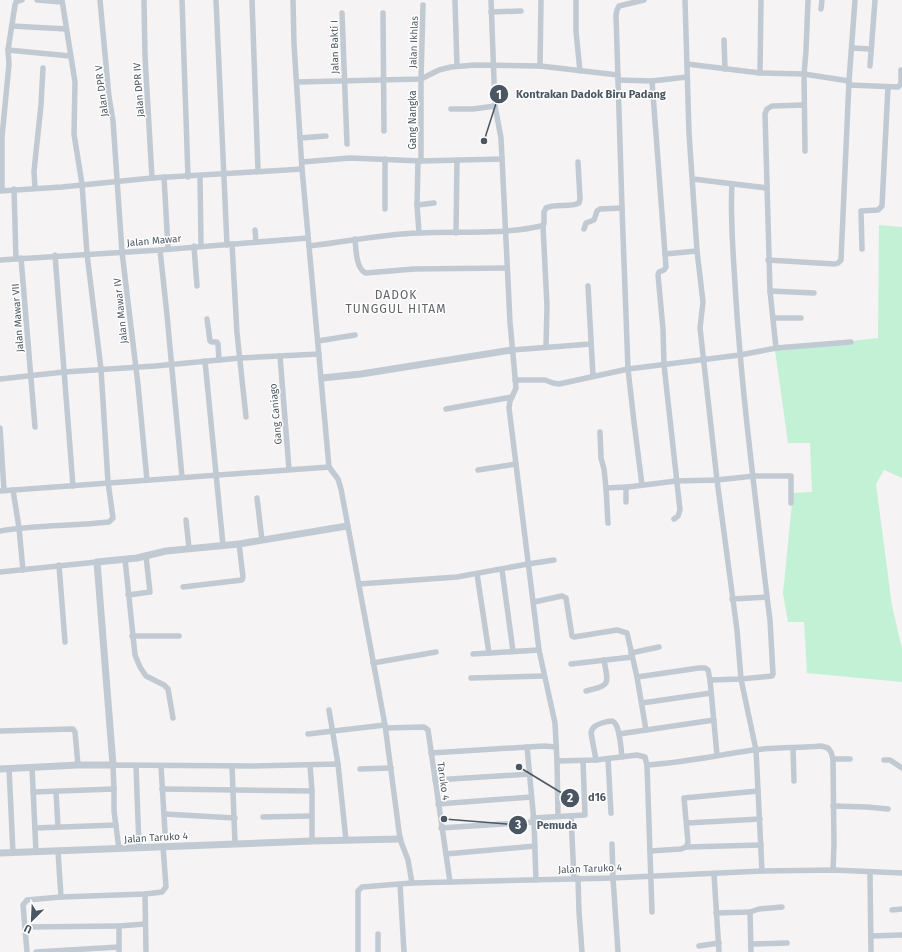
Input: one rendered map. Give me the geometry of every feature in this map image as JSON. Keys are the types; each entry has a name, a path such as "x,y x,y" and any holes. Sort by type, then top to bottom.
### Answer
{"street":[{"path":"22,0 15,3 8,50 9,64 2,137 1,190 118,180 200,176 302,168"},
{"path":"0,531 19,528 109,522 113,516 108,482 101,370 87,254 82,184 74,134 75,82 62,1 37,0"},
{"name":"Jalan DPR V","path":"100,0 109,96 113,121 122,252"},
{"name":"Jalan DPR IV","path":"144,0 145,56 152,178"},
{"path":"182,0 188,176"},
{"path":"216,0 223,174 246,417"},
{"path":"252,0 258,171"},
{"path":"294,0 302,168 329,467 338,479 341,489 347,526 360,584 385,727 400,839 408,860 412,883"},
{"path":"455,0 457,66"},
{"path":"491,0 492,65 495,106 499,125 502,159 506,268 516,391 512,397 509,408 539,650 555,723 558,816"},
{"path":"540,66 541,0"},
{"path":"576,0 576,32 580,71"},
{"path":"642,484 628,369 616,15 618,8 623,2 644,0"},
{"path":"685,0 689,133 697,251 703,302 700,328 702,359 737,630 741,679 756,750 762,871"},
{"path":"760,73 761,0"},
{"path":"805,151 804,74 808,0"},
{"path":"820,9 822,0"},
{"path":"768,260 835,264 840,261 849,84 854,9 856,0"},
{"path":"870,66 875,0"},
{"name":"Jalan Ikhlas","path":"421,79 423,5"},
{"path":"491,12 521,12"},
{"name":"Jalan Bakti I","path":"342,13 347,144"},
{"path":"383,13 384,131"},
{"path":"12,26 66,29"},
{"path":"492,38 499,39"},
{"path":"724,40 725,69"},
{"path":"852,48 871,50"},
{"path":"8,50 70,56"},
{"path":"687,64 760,73 804,74 849,84 888,87 900,86 901,70"},
{"path":"297,82 421,79 439,70 457,66 492,65 540,66 652,81 687,77"},
{"path":"35,188 34,171 41,105 43,68"},
{"name":"Gang Nangka","path":"419,233 417,206 420,161 421,79"},
{"path":"652,81 665,254 665,269 658,274 664,365 679,512 678,516 674,519"},
{"path":"862,249 861,211 879,210 882,206 888,87"},
{"path":"776,348 768,260 766,110 772,106 804,105"},
{"path":"451,110 495,106"},
{"path":"300,138 326,136"},
{"path":"302,162 350,158 420,161 502,159"},
{"path":"385,159 386,210"},
{"path":"456,233 457,160"},
{"path":"546,346 547,306 543,226 544,212 546,208 551,206 574,205 579,203 578,162"},
{"path":"200,176 201,246"},
{"path":"164,178 168,248"},
{"path":"693,179 767,188"},
{"path":"710,680 770,677 773,674 770,620 756,508 754,476 740,355 731,230 732,184"},
{"name":"Jalan Mawar VII","path":"14,189 18,258 35,427"},
{"path":"417,206 434,203"},
{"path":"584,229 586,223 594,220 600,208 622,208"},
{"path":"309,246 419,233 456,233 543,226"},
{"path":"255,230 256,242"},
{"name":"Jalan Mawar","path":"0,260 160,250 168,248 308,238"},
{"path":"354,240 359,267 366,273 414,269 506,268"},
{"path":"194,246 197,286"},
{"path":"160,250 182,477"},
{"path":"665,254 697,251"},
{"name":"Jalan Mawar IV","path":"122,252 138,385 147,480"},
{"path":"55,256 56,285 61,324 73,486"},
{"path":"588,286 593,376"},
{"path":"770,291 814,293"},
{"path":"773,318 801,318"},
{"path":"207,319 210,341 218,343 220,360"},
{"path":"318,341 355,335"},
{"path":"515,380 545,380 556,384 628,369 740,355 776,348 850,342"},
{"path":"322,378 360,374 512,350 546,346 591,344"},
{"path":"0,379 64,372 171,365 240,358 319,354"},
{"name":"Gang Caniago","path":"280,356 289,470"},
{"path":"205,361 223,545"},
{"path":"446,409 512,397"},
{"path":"0,428 2,491 217,474 329,467"},
{"path":"600,432 601,458 604,469 608,523"},
{"path":"478,470 516,464"},
{"path":"606,488 627,488 642,484 676,481 717,480 773,475 790,476 791,503"},
{"path":"626,502 627,488"},
{"path":"13,490 19,528 23,570"},
{"path":"257,498 262,540"},
{"path":"186,520 189,548"},
{"path":"0,572 125,559 189,548 239,544 347,526"},
{"path":"183,587 242,580 243,577 239,544"},
{"path":"128,595 150,592 146,556"},
{"path":"125,559 135,655 142,672 168,689 173,718"},
{"path":"360,584 445,578 502,570 554,560"},
{"path":"97,562 113,765 116,825 119,848"},
{"path":"59,565 65,642"},
{"path":"502,570 513,651"},
{"path":"477,574 489,653"},
{"path":"534,602 562,596 566,598 573,637 575,638 617,630 624,631 628,635 646,730"},
{"path":"732,599 767,597"},
{"path":"132,636 179,636"},
{"path":"571,664 632,655 659,647"},
{"path":"473,654 539,650"},
{"path":"373,663 436,652"},
{"path":"586,691 602,688 608,681 604,660"},
{"path":"637,677 705,668 708,671 710,680 717,755"},
{"path":"471,678 544,676"},
{"path":"642,703 711,693"},
{"path":"329,710 334,732 346,840"},
{"path":"619,734 714,720"},
{"path":"596,760 591,733 596,725 611,721 616,724 622,757"},
{"path":"308,734 385,727"},
{"name":"Taruko 4","path":"385,727 424,727 428,730 450,882"},
{"path":"0,731 73,729 75,732 78,765"},
{"path":"647,765 680,762 756,750 821,746 826,747 830,750 833,759 833,870"},
{"path":"431,753 528,747 556,747"},
{"path":"528,747 536,880"},
{"path":"793,748 794,781"},
{"path":"557,761 596,760 637,754 646,758 652,912"},
{"path":"608,758 612,813"},
{"path":"833,759 850,759"},
{"path":"884,760 890,760 902,768"},
{"path":"441,828 533,820 558,816 585,815 583,761"},
{"path":"0,769 78,765 252,766 338,764"},
{"path":"310,765 312,791 312,841"},
{"path":"136,766 139,847"},
{"path":"161,766 165,832"},
{"path":"232,766 235,844"},
{"path":"32,767 36,852"},
{"path":"9,768 13,853"},
{"path":"360,770 391,768"},
{"path":"435,780 530,774"},
{"path":"33,792 114,789"},
{"path":"162,789 312,791"},
{"path":"686,847 688,842 684,798 758,791"},
{"path":"56,792 58,827"},
{"path":"438,804 531,797"},
{"path":"833,806 888,809"},
{"path":"164,814 235,818"},
{"path":"262,817 312,816"},
{"path":"571,816 582,952"},
{"path":"687,823 760,819"},
{"path":"35,828 116,825"},
{"name":"Jalan Taruko 4","path":"0,853 163,846 400,839"},
{"path":"612,844 618,952"},
{"path":"650,851 680,849 686,847 761,845"},
{"path":"26,952 23,905 27,900 162,892 165,889 163,846"},
{"path":"446,854 535,846"},
{"path":"58,851 61,897"},
{"name":"Jalan Taruko 4","path":"358,952 358,890 362,887 412,883 613,878 651,875 714,874 762,871 833,870 902,873"},
{"path":"870,872 871,952"},
{"path":"714,874 719,952"},
{"path":"400,885 404,952"},
{"path":"145,894 146,952"},
{"path":"716,913 750,912 759,909 782,907"},
{"path":"892,910 902,910"},
{"path":"750,912 751,952"},
{"path":"25,927 119,926 145,924"},
{"path":"36,952 119,950 119,926"},
{"path":"378,934 378,952"},
{"path":"871,936 902,935"},
{"path":"751,944 787,943"},
{"path":"700,946 719,944"}],"green space":[{"path":"879,225 902,227 902,478 884,470 876,484 892,606 902,649 902,682 807,673 804,622 788,622 783,593 793,493 812,492 810,443 788,443 775,350 878,338"}],"place":[{"name":"Kontrakan Dadok Biru Padang","path":"484,141"},
{"name":"d16","path":"519,767"},
{"name":"Pemuda","path":"444,819"}],"district":[{"name":"DADOK TUNGGUL HITAM","path":"396,302"}]}
